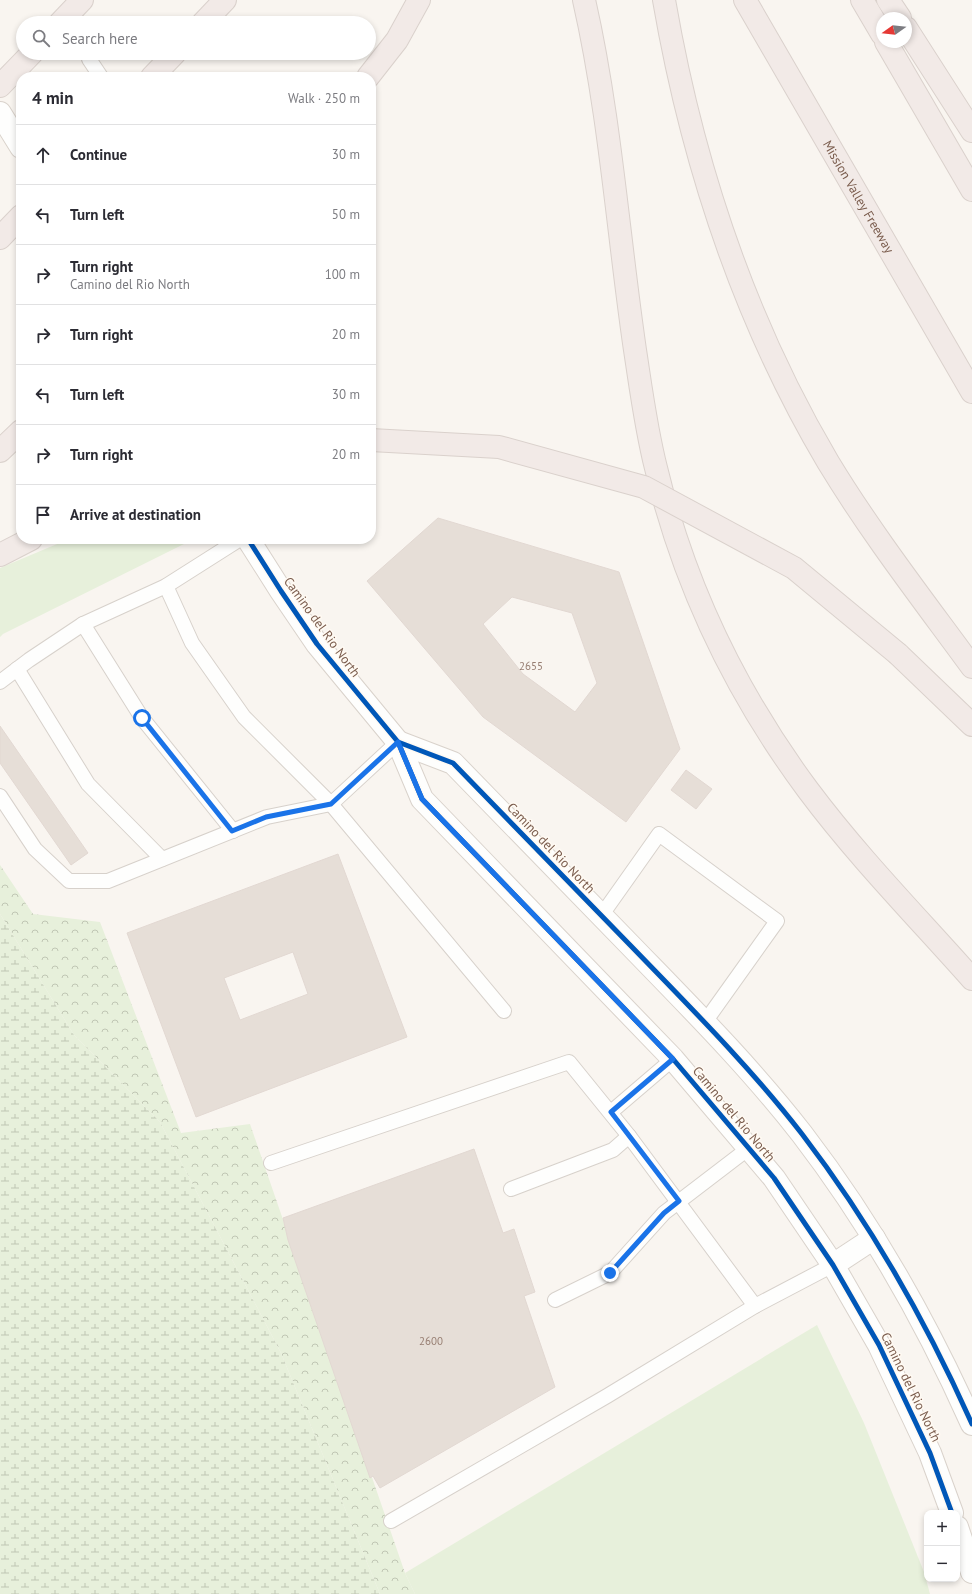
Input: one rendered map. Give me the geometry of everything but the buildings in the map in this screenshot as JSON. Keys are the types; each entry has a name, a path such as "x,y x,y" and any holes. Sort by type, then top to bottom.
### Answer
{"highway":[{"path":"67,16 82,0"},
{"path":"210,16 225,0"},
{"path":"372,72 397,40 419,0"},
{"path":"584,0 600,87 643,402 655,467 685,566 726,660 753,708 782,753 810,792 848,840 972,979"},
{"path":"664,0 687,114 706,180 732,262 762,331 794,399 829,462 928,607 972,667"},
{"name":"Mission Valley Freeway","path":"745,0 972,392"},
{"path":"862,0 876,24"},
{"path":"888,0 896,12"},
{"path":"912,37 972,132"},
{"path":"889,48 972,190"},
{"path":"0,86 25,60"},
{"path":"157,72 168,60"},
{"path":"0,238 16,221"},
{"path":"0,451 16,436"},
{"path":"376,440 499,447 644,487 794,568 898,654 972,725"},
{"path":"0,555 21,544"}],"main road":[{"path":"0,113 16,139"},
{"name":"Camino del Rio North","path":"251,544 317,644 398,742 422,799 673,1059 749,1148 799,1214 833,1265 879,1345 930,1453 951,1510"},
{"name":"Camino del Rio North","path":"398,742 453,763 705,1022 765,1088 836,1180 874,1238 923,1321 948,1369 972,1424"},
{"path":"833,1265 874,1238"},
{"path":"960,1536 972,1572"}],"lane":[{"path":"90,60 98,72"},
{"path":"0,682 83,624 166,586 232,544"},
{"path":"166,586 192,643 244,717 331,804 504,1011"},
{"path":"83,624 142,718 232,831"},
{"path":"17,669 88,784 162,859"},
{"path":"0,796 35,849 69,881 108,881 266,817 331,804 398,742"},
{"path":"601,916 660,834 778,921 705,1022"},
{"path":"611,1112 673,1059"},
{"path":"271,1163 569,1062 611,1112 679,1201 755,1306"},
{"path":"510,1189 612,1150 629,1136"},
{"path":"555,1300 610,1273 664,1213 749,1148"},
{"path":"391,1520 607,1396 755,1306 833,1265"}],"green space":[{"path":"57,544 184,544 3,634 0,637 0,568"},
{"path":"0,865 33,914 100,922 181,1133 250,1124 405,1573 415,1594 380,1594 281,1353 160,1122 74,1035 0,914"},
{"path":"0,914 74,1035 160,1122 281,1353 380,1594 0,1594"},
{"path":"817,1325 864,1423 924,1572 924,1582 927,1582 930,1594 415,1594 405,1573"}],"cycle path":[{"path":"251,544 317,644 398,742 422,799 673,1059 774,1178 833,1265 879,1345 930,1453 951,1510"},
{"path":"398,742 453,763 697,1015 762,1085 802,1134 827,1168 874,1238 896,1274 936,1348 972,1424"}],"route":[{"path":"142,718 232,831 266,817 331,804 398,742 422,799 673,1059 611,1112 679,1201 664,1213 610,1273"}]}
